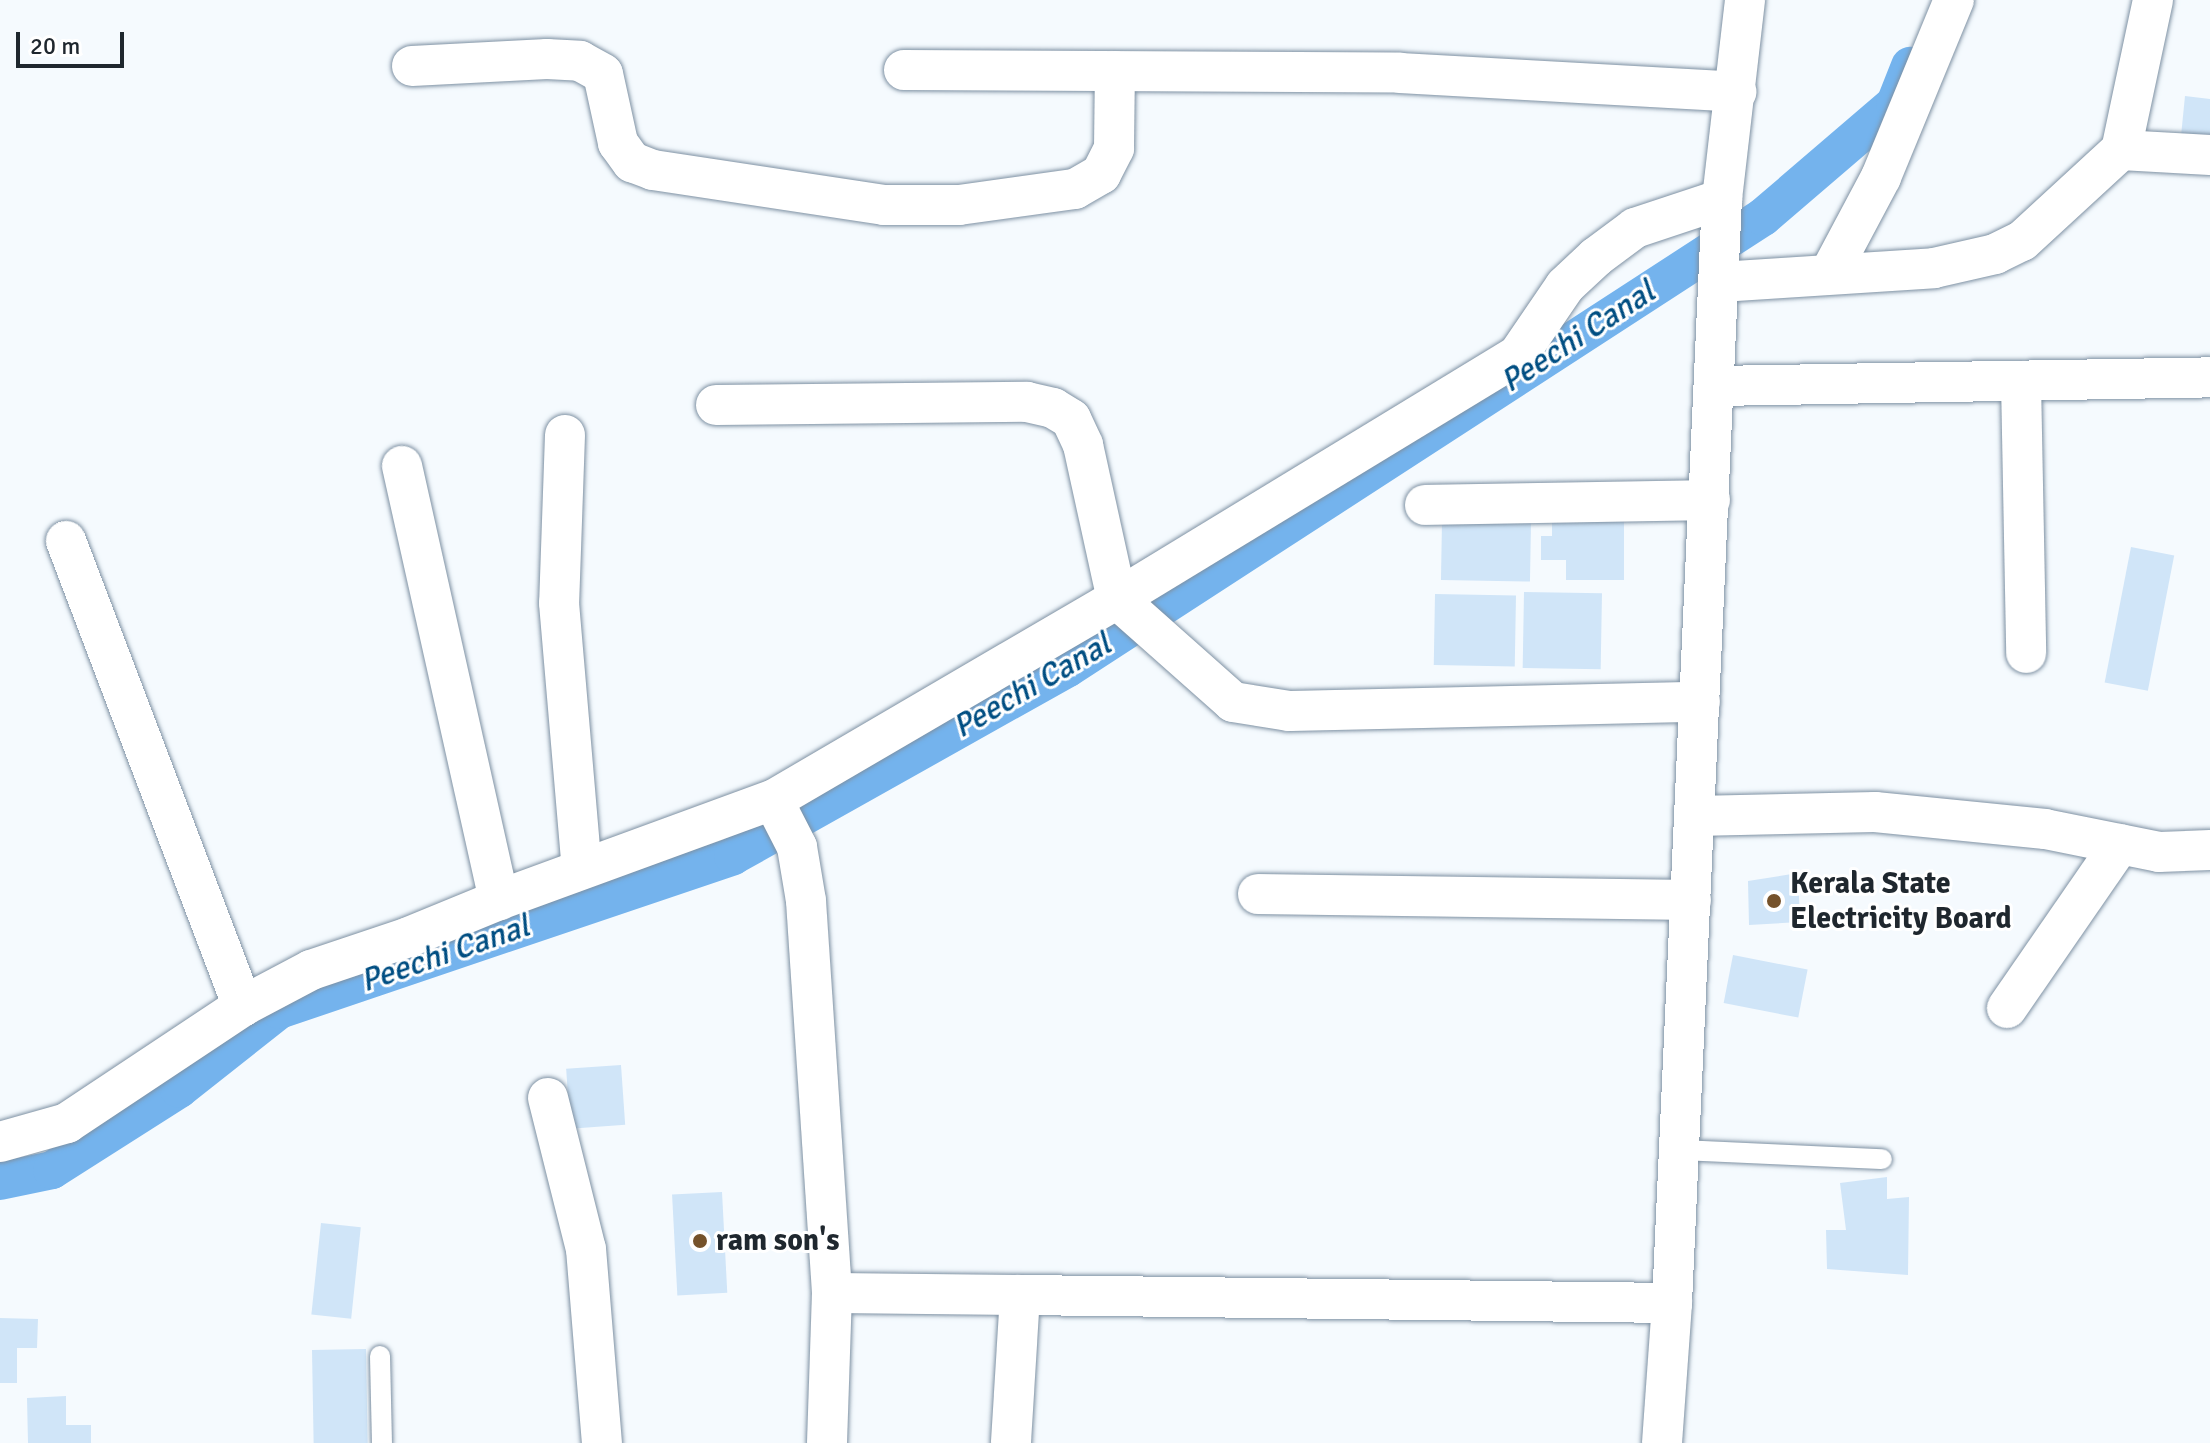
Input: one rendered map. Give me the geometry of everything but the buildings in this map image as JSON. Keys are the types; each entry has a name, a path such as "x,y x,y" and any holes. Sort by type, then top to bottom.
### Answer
{"street":[{"path":"1662,1443 1680,1150 1721,242 1745,0"},
{"path":"1830,273 1881,177 1954,0"},
{"path":"0,1142 67,1123 243,1006 311,970 409,937 582,869 784,820 1117,599 1518,355 1565,286 1596,257 1635,228 1721,242 1830,273 1934,268 1995,254 2022,241 2121,150 2153,0"},
{"path":"412,66 547,59 580,61 603,74 618,143 632,162 653,170 791,193 899,205 959,205 1028,198 1075,189 1101,174 1114,148 1115,71"},
{"path":"904,70 1400,73 1736,92"},
{"path":"2121,150 2210,155"},
{"path":"1715,386 2210,377"},
{"path":"2021,381 2026,653"},
{"path":"716,405 1027,402 1053,408 1071,419 1083,445 1117,599 1233,702 1289,711 1700,702"},
{"path":"565,435 559,603 582,869"},
{"path":"402,466 499,900"},
{"path":"1425,505 1710,500"},
{"path":"66,541 243,1006"},
{"path":"1695,816 1875,812 2045,829 2159,852 2210,850"},
{"path":"784,820 806,901 832,1293 827,1443"},
{"path":"2007,1008 2120,844"},
{"path":"1258,894 1691,900"},
{"path":"548,1098 586,1249 602,1443"},
{"path":"832,1293 1672,1303"},
{"path":"1011,1443 1020,1295"}],"lane":[{"path":"1680,1150 1882,1159"},
{"path":"380,1356 382,1443"}],"waterway":[{"name":"Peechi Canal","path":"0,1181 52,1170 179,1089 279,1010 733,856 1068,668 1763,217 1895,104 1910,66"}],"place":[{"name":"Kerala State Electricity Board","path":"1774,901"},
{"name":"ram son's","path":"700,1241"}]}
